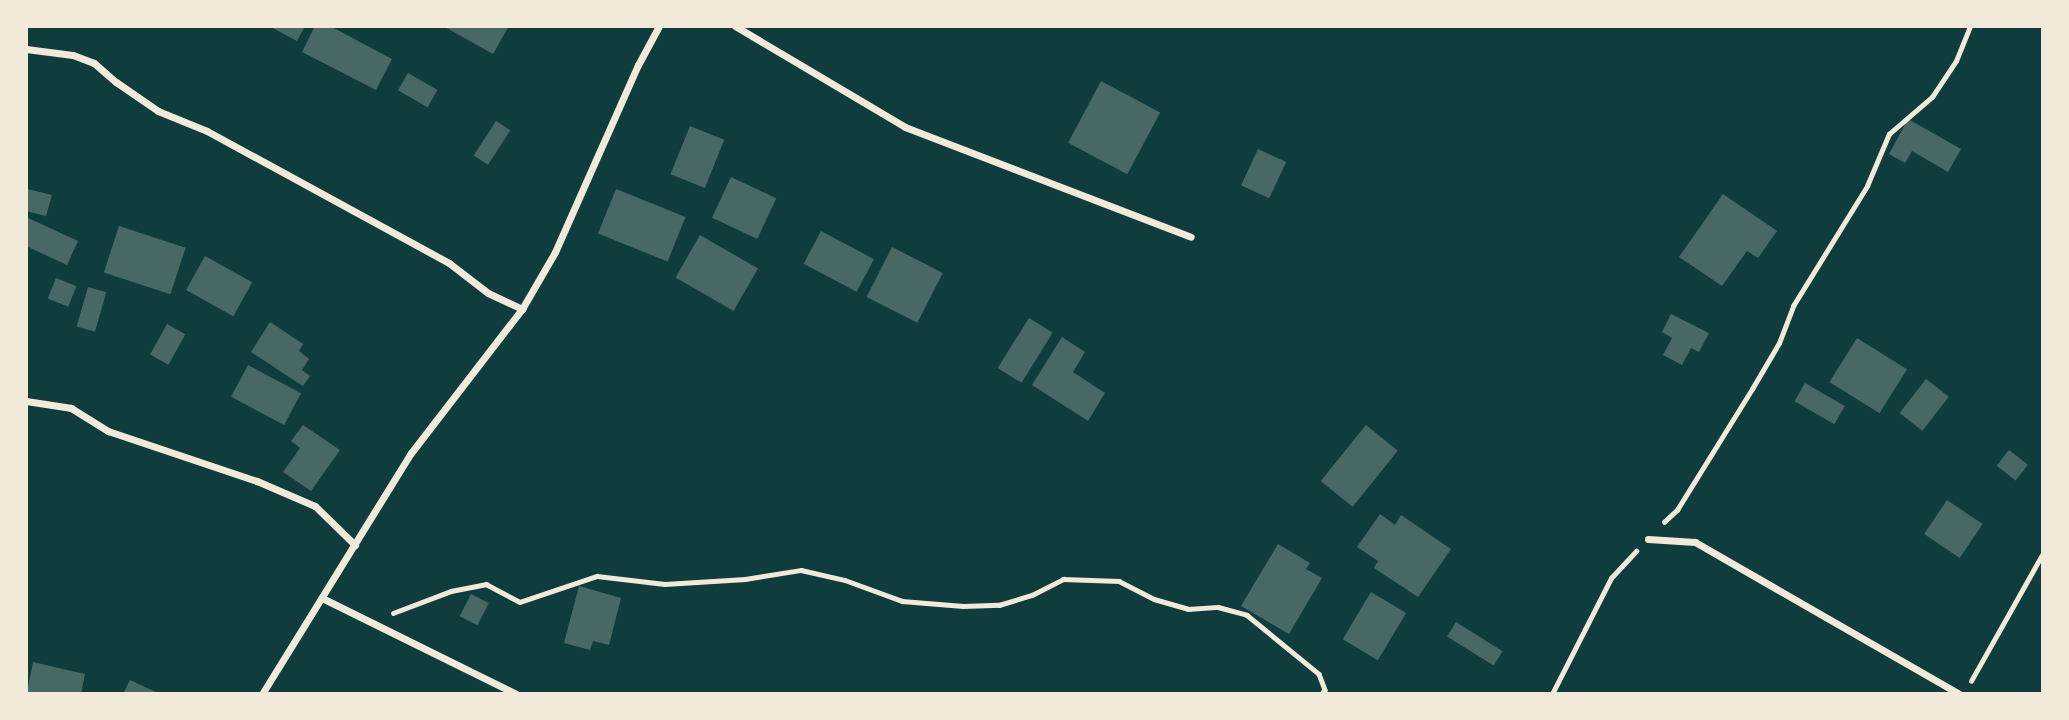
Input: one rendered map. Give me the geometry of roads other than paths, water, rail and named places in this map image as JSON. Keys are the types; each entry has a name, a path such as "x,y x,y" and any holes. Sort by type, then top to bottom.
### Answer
{"street":[{"path":"735,26 905,127 1191,237"},
{"path":"262,694 411,453 522,309 555,252 657,27"},
{"path":"26,49 73,55 94,63 158,111 207,131 449,262 488,293 522,309"},
{"path":"26,401 71,408 108,431 257,481 315,506 355,545"},
{"path":"1648,539 1695,542 1959,694"},
{"path":"322,598 516,694"}]}
